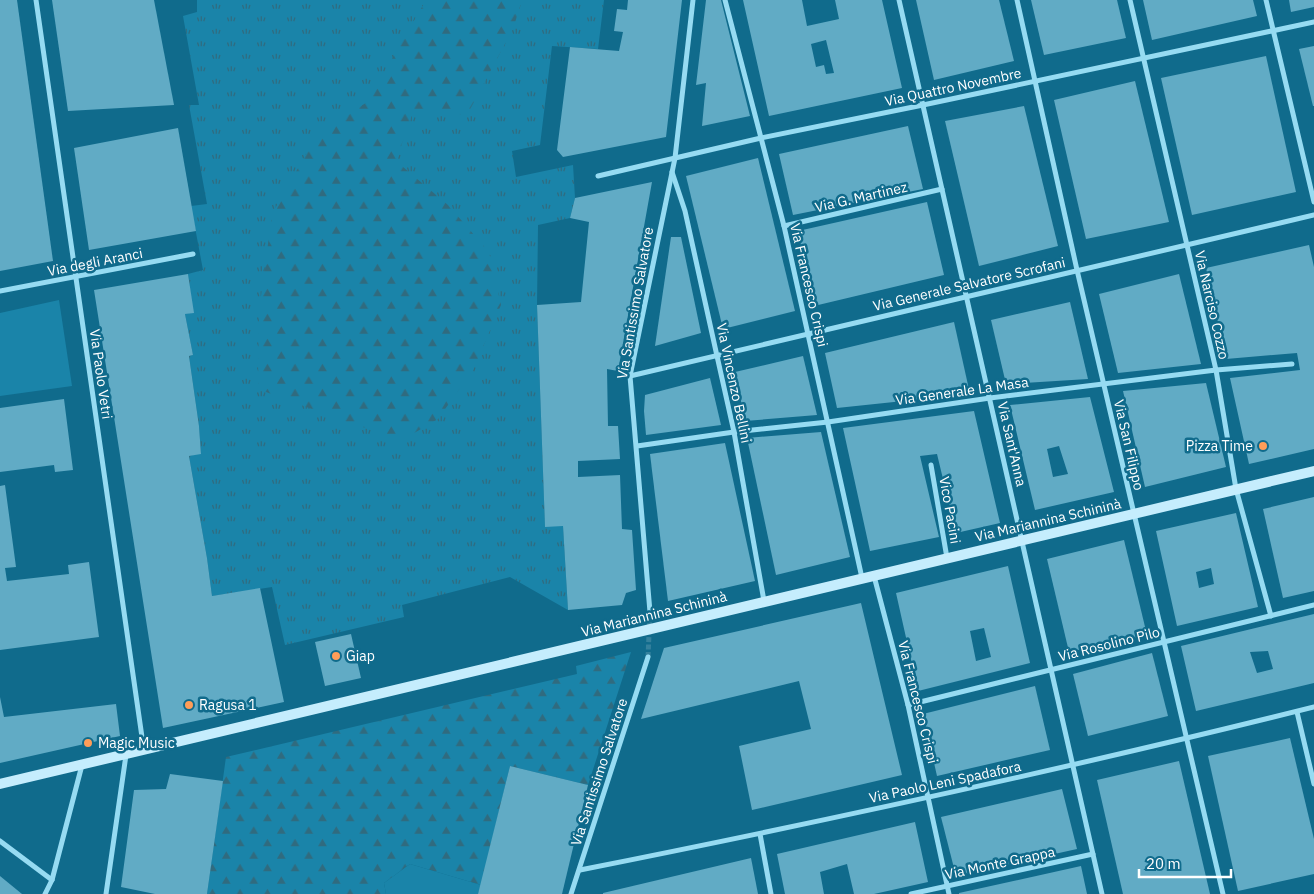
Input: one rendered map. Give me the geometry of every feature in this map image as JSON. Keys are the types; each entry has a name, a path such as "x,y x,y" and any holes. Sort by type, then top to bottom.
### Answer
{"main road":[{"name":"Via Mariannina Schininà","path":"0,784 1314,471"}],"street":[{"name":"Via Paolo Vetri","path":"36,0 144,751"},
{"name":"Via Santissimo Salvatore","path":"650,612 630,376 675,158 694,0"},
{"name":"Via Francesco Crispi","path":"725,0 784,226 862,578"},
{"name":"Via Sant'Anna","path":"899,0 1102,894"},
{"name":"Via San Filippo","path":"1017,0 1077,270 1223,894"},
{"name":"Via Narciso Cozzo","path":"1130,0 1216,370 1236,490 1271,616"},
{"path":"1266,0 1314,202"},
{"name":"Via Quattro Novembre","path":"598,176 761,138 1314,22"},
{"name":"Via Vincenzo Bellini","path":"671,171 685,211 734,432 764,602"},
{"name":"Via G. Martinez","path":"784,226 942,190"},
{"name":"Via Generale Salvatore Scrofani","path":"630,376 1314,215"},
{"name":"Via degli Aranci","path":"0,291 193,254"},
{"name":"Via Generale La Masa","path":"637,446 734,432 828,422 990,398 1216,370 1292,364"},
{"name":"Vico Pacini","path":"931,466 946,558"},
{"name":"Via Francesco Crispi","path":"874,576 908,705 949,894"},
{"name":"Via Rosolino Pilo","path":"908,705 1314,605"},
{"name":"Via Santissimo Salvatore","path":"571,894 648,657"},
{"name":"Via Paolo Leni Spadafora","path":"580,870 760,834 1073,766 1314,707"},
{"path":"1297,712 1314,784"},
{"path":"106,894 126,755"},
{"path":"45,894 52,880 82,765"},
{"path":"760,834 772,894"},
{"path":"0,841 52,880"},
{"name":"Via Monte Grappa","path":"911,894 1093,854"}],"green space":[{"path":"197,0 604,0 598,49 552,46 540,145 512,151 516,177 573,165 575,198 570,218 538,225 537,305 545,526 563,526 568,610 510,577 402,605 404,617 285,645 272,587 212,596 189,456 201,453 189,356 193,355 185,314 193,312 188,274 203,270 191,206 207,204 189,105 199,105 183,16 197,12"},
{"path":"426,0 522,0 513,29 467,115 414,109 396,161 448,205 489,252 501,305 473,370 438,419 404,439 352,424 258,389 259,311 272,214 315,138 367,102"},
{"path":"59,300 72,386 0,396 0,313"},
{"path":"631,652 588,785 510,766 481,885 410,864 384,883 386,894 207,894 226,757 577,674 576,666"},
{"path":"410,864 481,885 478,894 386,894 384,883"}],"building":[{"path":"0,0 17,0 53,261 0,271"},
{"path":"52,0 154,0 174,105 68,111"},
{"path":"628,0 682,0 666,137 563,157 557,150 570,47 619,51 623,32 614,31 617,9 627,10"},
{"path":"706,0 721,0 750,116 702,126 706,83 696,85"},
{"path":"743,0 802,0 807,26 839,19 835,0 882,0 902,88 769,116","holes":["826,40 834,73 826,74 824,65 816,67 811,44"]},
{"path":"916,0 999,0 1014,61 934,80"},
{"path":"1031,0 1117,0 1126,38 1044,55"},
{"path":"1143,0 1253,0 1257,16 1152,40"},
{"path":"1289,0 1314,0 1314,7 1291,12"},
{"path":"1314,46 1314,106 1313,106 1299,49"},
{"path":"1266,56 1296,192 1192,215 1161,78"},
{"path":"1135,81 1169,222 1086,239 1054,100"},
{"path":"1024,106 1058,246 979,266 945,121"},
{"path":"908,126 923,189 793,215 779,154"},
{"path":"178,128 196,231 89,250 74,148"},
{"path":"758,158 795,311 723,329 686,176"},
{"path":"652,182 618,371 607,369 608,426 618,426 620,459 578,461 578,477 620,475 622,529 632,530 636,590 626,593 622,605 568,610 563,526 545,527 537,305 581,302 589,222 570,218 575,198"},
{"path":"927,202 944,275 814,306 798,231"},
{"path":"671,237 681,237 701,333 655,346"},
{"path":"1309,245 1314,267 1314,449 1249,464 1230,378 1300,370 1297,353 1226,359 1206,268"},
{"path":"188,274 194,313 185,314 193,355 189,356 201,454 189,456 212,596 260,588 284,702 163,728 94,290"},
{"path":"1179,274 1201,364 1118,373 1099,294"},
{"path":"1070,302 1088,379 1006,384 991,320"},
{"path":"954,322 970,394 837,408 825,353"},
{"path":"803,356 817,415 745,421 735,372"},
{"path":"710,378 721,425 646,435 645,395"},
{"path":"1206,383 1226,467 1145,487 1123,391"},
{"path":"1090,397 1114,492 1035,510 1010,405","holes":["1059,446 1068,474 1053,477 1047,449"]},
{"path":"64,399 73,470 55,472 54,465 0,472 0,408"},
{"path":"974,411 1000,523 956,533 937,454 920,456 939,537 870,551 843,428"},
{"path":"821,432 850,557 776,575 747,438"},
{"path":"725,443 755,581 668,601 650,454"},
{"path":"5,485 16,567 5,568 7,581 69,574 68,565 89,562 99,637 0,650 0,486"},
{"path":"1314,497 1314,591 1283,598 1263,509"},
{"path":"1236,513 1258,607 1177,626 1156,531","holes":["1211,568 1214,584 1199,588 1196,572"]},
{"path":"1124,540 1147,635 1069,652 1047,559"},
{"path":"1008,566 1030,663 918,691 896,593","holes":["984,628 991,657 976,661 970,631"]},
{"path":"861,603 902,775 752,810 739,746 811,729 799,681 641,719 664,648"},
{"path":"1314,614 1314,683 1196,711 1181,646","holes":["1268,651 1273,669 1257,673 1250,652"]},
{"path":"351,634 361,678 325,686 315,642"},
{"path":"1152,653 1168,716 1088,736 1073,674"},
{"path":"1035,686 1050,750 937,776 923,714"},
{"path":"0,697 4,717 116,704 120,736 0,763"},
{"path":"1290,738 1314,839 1314,874 1238,891 1208,756"},
{"path":"1179,761 1210,894 1123,894 1097,780"},
{"path":"510,766 588,785 562,894 478,894"},
{"path":"170,774 223,781 207,894 155,894 121,887 134,790 166,789"},
{"path":"1062,789 1077,849 956,876 941,817"},
{"path":"915,822 928,882 874,894 854,894 847,864 820,872 824,894 785,894 777,854"},
{"path":"751,858 758,894 603,894 603,893"},
{"path":"1081,866 1087,894 959,894 959,893"},
{"path":"0,876 22,894 0,894"}],"tunnel":[{"path":"648,657 650,612"}],"place":[{"name":"Pizza Time","path":"1263,446"},
{"name":"Giap","path":"336,656"},
{"name":"Ragusa 1","path":"189,705"},
{"name":"Magic Music","path":"88,743"}]}
